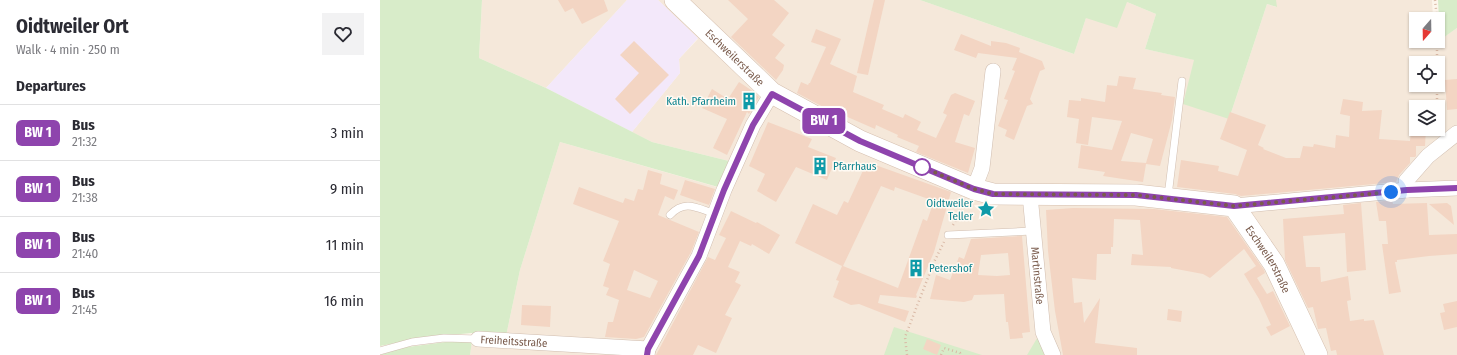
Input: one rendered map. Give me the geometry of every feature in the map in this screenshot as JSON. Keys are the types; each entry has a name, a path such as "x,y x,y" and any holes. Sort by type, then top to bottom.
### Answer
{"street":[{"name":"Eschweilerstraße","path":"675,0 772,94 860,141 974,189 993,194 1136,195 1234,206 1274,264 1317,355"},
{"path":"974,189 982,168 993,71"},
{"path":"648,352 699,256 724,190 753,125 772,94"},
{"path":"1407,190 1406,181 1428,156 1457,133"},
{"path":"1234,206 1407,190 1457,188"},
{"name":"Martinstraße","path":"1030,195 1043,332 1053,355"},
{"name":"Freiheitsstraße","path":"478,338 648,352"}],"lane":[{"path":"1167,198 1182,81"},
{"path":"670,215 679,207 687,205 715,214"},
{"path":"948,235 1033,231"},
{"name":"Freiheitsstraße","path":"380,351 412,342 444,338 478,338"}],"path":[{"path":"1435,0 1436,12"},
{"path":"907,355 905,337 934,262 974,189"},
{"path":"941,355 944,348 960,353 960,355"}],"shaded area":[{"path":"482,0 627,0 546,88 479,58"},
{"path":"627,0 658,0 698,38 679,59 680,73 632,132 546,88"},
{"path":"658,0 920,0 1074,54 1086,18 1127,2 1156,14 1145,49 1195,60 1229,119 1267,4 1276,7 1276,0 1432,0 1433,12 1409,12 1409,48 1445,48 1445,36 1457,28 1457,355 470,355 472,341 506,336 520,270 560,142 717,187 729,161 652,142 632,132 680,73 679,59 698,39"}],"green space":[{"path":"380,0 482,0 479,58 546,88 652,142 729,161 718,187 560,142 520,270 506,336 472,333 427,337 380,346"},
{"path":"920,0 1276,0 1277,7 1267,4 1229,119 1183,104 1194,60 1145,49 1156,14 1127,2 1117,28 1086,18 1074,54"},
{"path":"1438,0 1457,0 1457,28 1445,36 1445,12 1439,12"},
{"path":"894,327 982,355 884,355"},
{"path":"1039,335 1045,355 1027,355"},
{"path":"453,341 472,341 470,355 380,355 400,348"}],"building":[{"path":"558,0 604,0 608,11 582,24 573,8 565,12"},
{"path":"728,0 774,0 789,13 772,35 785,45 775,58 784,65 783,70 776,80 731,37 748,19"},
{"path":"874,0 885,0 868,75 857,73"},
{"path":"816,29 841,39 830,64 857,76 853,92 884,105 882,109 903,118 905,114 921,122 917,130 936,138 947,115 943,113 951,95 955,93 975,101 969,116 964,114 955,142 975,148 968,173 916,152 919,146 897,137 898,135 876,125 875,129 843,115 842,117 797,93 801,82 808,85 810,83 826,47 811,42"},
{"path":"961,34 991,46 991,41 1006,43 1020,48 1019,52 1042,61 1045,69 1040,71 1030,99 1033,104 1027,106 1014,140 1005,136 1007,130 998,126 1008,100 1004,99 1015,71 1012,70 1017,58 978,53 976,58 954,50"},
{"path":"634,41 669,75 630,114 615,99 639,73 620,55"},
{"path":"1119,76 1136,78 1133,89 1162,93 1161,95 1175,97 1172,120 1160,166 1146,164 1143,182 1103,176 1105,172 1078,168 1081,145 1112,150 1122,121 1092,117 1088,145 1076,143 1079,119 1067,117 1069,100 1081,101 1081,98 1105,102 1107,85 1117,86","holes":["1131,133 1153,139 1146,163 1121,161"]},
{"path":"1457,79 1457,109 1447,110 1445,80"},
{"path":"739,82 759,97 749,114 747,112 727,155 713,148 727,119 702,108 712,89 728,99"},
{"path":"1343,99 1363,102 1362,111 1382,110 1379,139 1410,141 1410,136 1426,136 1425,146 1416,146 1416,156 1410,157 1410,163 1399,175 1396,182 1241,196 1177,187 1181,160 1219,166 1218,171 1238,176 1247,150 1220,139 1230,112 1266,125 1258,145 1264,148 1263,149 1286,158 1300,158 1303,146 1313,147 1314,144 1335,148 1336,135 1349,137 1350,116 1340,114"},
{"path":"768,122 812,139 808,147 836,158 827,180 796,167 776,202 757,191 765,174 749,166"},
{"path":"867,162 951,192 934,252 916,298 880,295 878,303 909,311 905,322 859,304 851,305 833,297 839,281 836,280 842,266 795,243 813,204 837,215 844,201 848,203","holes":["881,186 894,191 895,187 934,201 927,221 923,219 898,288 843,266"]},
{"path":"648,170 662,174 660,184 678,190 674,200 665,196 658,215 699,232 691,252 644,337 636,339 605,337 608,322 613,322 619,300 606,295 609,288 603,286 610,264 603,261 619,221 573,204 579,187 623,203 625,198 634,201 638,189 643,190","holes":["634,270 658,281 650,298 627,290"]},
{"path":"685,180 715,189 709,205 680,195"},
{"path":"1392,200 1393,204 1427,203 1429,235 1457,234 1457,254 1397,260 1397,262 1395,262 1401,292 1389,294 1382,244 1388,244 1386,221 1379,221 1376,202"},
{"path":"1361,203 1366,270 1347,272 1345,233 1303,236 1306,267 1320,267 1321,282 1348,276 1351,300 1347,301 1350,321 1364,319 1364,321 1374,320 1384,355 1337,355 1336,350 1331,351 1326,328 1318,329 1313,307 1308,308 1285,260 1283,219 1344,214 1343,205"},
{"path":"1447,203 1451,206 1454,225 1429,204"},
{"path":"1073,208 1154,209 1227,217 1264,270 1265,273 1257,278 1267,294 1273,291 1290,326 1271,336 1266,327 1271,325 1259,299 1244,274 1256,266 1244,249 1210,278 1203,274 1171,267 1131,265 1132,254 1143,255 1140,220 1114,219 1113,247 1111,247 1111,254 1097,254 1096,280 1072,278 1074,303 1082,302 1084,323 1100,298 1095,343 1137,348 1137,355 1063,355 1055,311 1048,251 1046,210"},
{"path":"731,211 756,223 757,222 780,235 769,254 752,244 751,246 740,241 728,267 740,272 735,282 741,285 725,315 732,318 716,353 698,345 693,355 656,355 708,257 715,260 726,238 719,235"},
{"path":"1022,236 1030,332 1022,333 1023,338 1010,339 1008,322 1006,322 1004,294 974,295 972,300 964,302 930,299 936,275 950,280 959,257 964,259 971,239","holes":["1008,253 1010,275 978,275 981,255"]},
{"path":"1457,301 1457,327 1444,330 1440,313 1445,312 1443,304"},
{"path":"522,305 551,306 550,327 521,325"},
{"path":"1168,309 1182,311 1181,322 1167,320"},
{"path":"927,339 941,345 937,355 923,349"}],"bus line":[{"path":"647,355 648,349 699,256 724,190 753,125 772,94 860,141 974,189 993,194 1136,195 1234,206 1407,190 1457,188"}],"place":[{"name":"Kath. Pfarrheim","path":"749,101"},
{"name":"Pfarrhaus","path":"820,166"},
{"name":"Oidtweiler Teller","path":"986,209"},
{"name":"Petershof","path":"916,268"}],"route":[{"path":"922,167 974,189 993,194 1136,195 1234,206 1391,192"}]}
